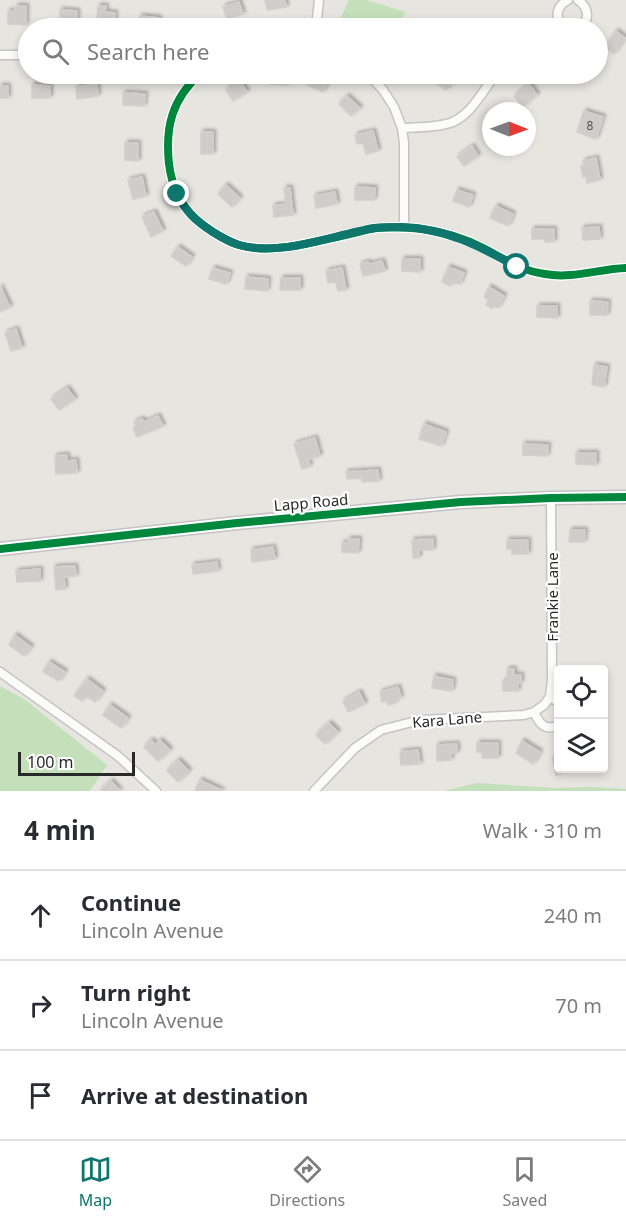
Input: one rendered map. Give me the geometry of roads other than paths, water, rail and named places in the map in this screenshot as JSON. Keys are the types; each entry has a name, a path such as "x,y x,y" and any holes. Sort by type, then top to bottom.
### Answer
{"street":[{"path":"317,18 320,0"},
{"path":"557,18 560,5 568,0"},
{"path":"578,0 587,9 587,18"},
{"path":"0,55 18,55"},
{"path":"190,84 172,114 168,151 170,173 183,207 192,217 218,236 240,245 265,249 296,245 376,228 404,227 448,234 483,248 517,267 544,274 572,275 626,268"},
{"path":"377,84 394,107 402,128 404,227"},
{"path":"402,128 452,123 468,111 488,84"},
{"name":"Lapp Road","path":"0,549 260,520 461,502 626,497"},
{"name":"Frankie Lane","path":"550,697 552,679 551,498"},
{"path":"0,672 118,756 156,791"},
{"path":"554,700 550,697 534,712 540,724 554,728"},
{"name":"Kara Lane","path":"314,791 355,748 381,730 420,720 524,715 534,712"}]}
